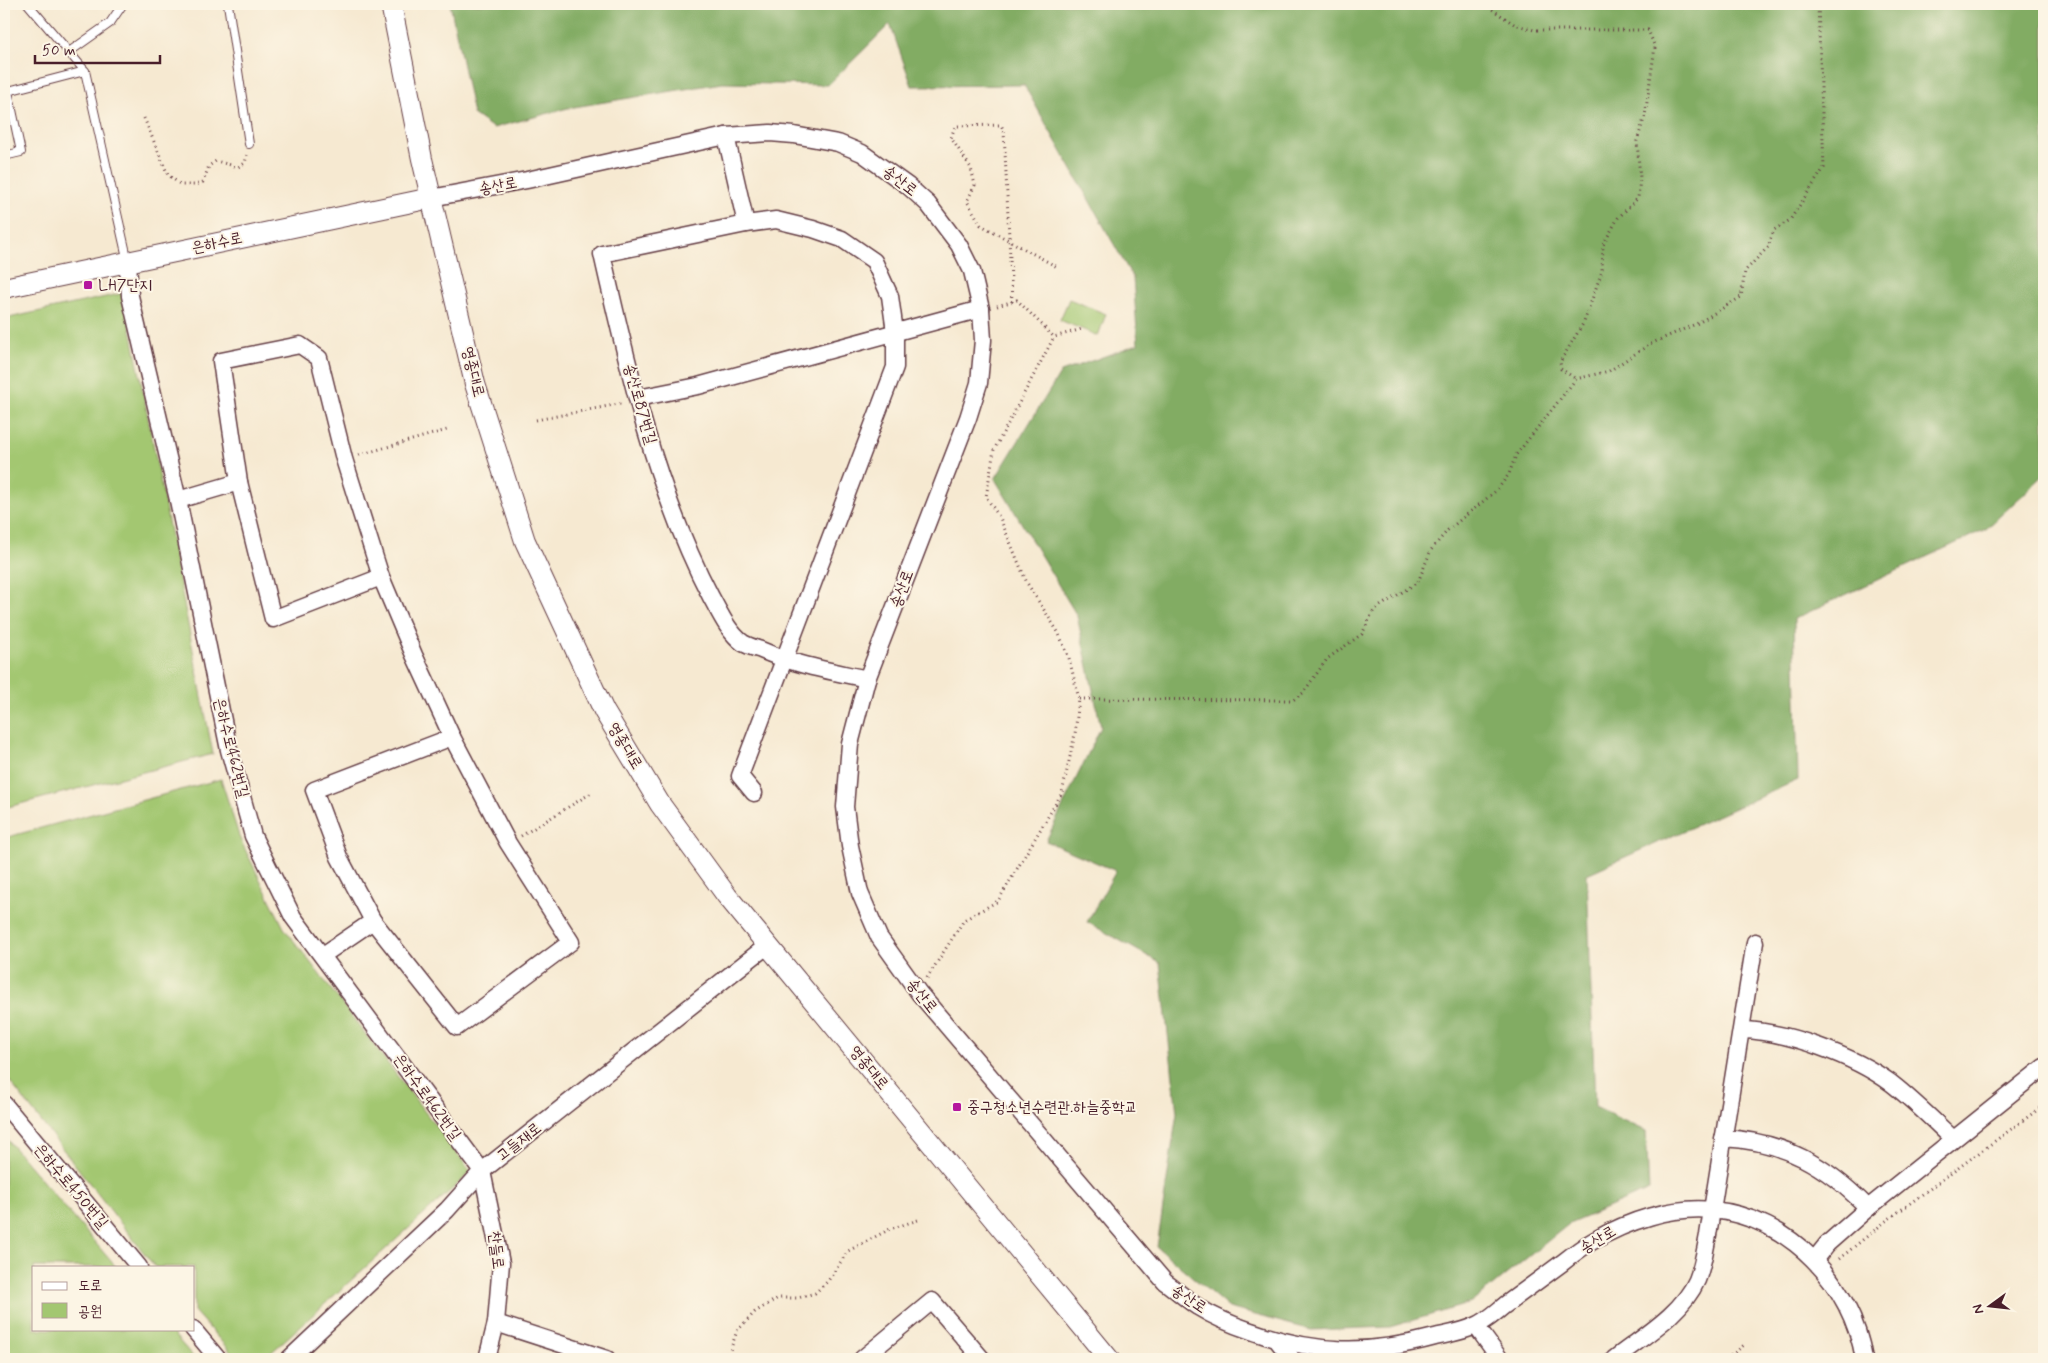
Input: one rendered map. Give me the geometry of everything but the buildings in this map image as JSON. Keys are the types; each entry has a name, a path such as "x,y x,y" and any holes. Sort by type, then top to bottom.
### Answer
{"street":[{"name":"영종대로","path":"391,4 431,198 475,384 525,541 610,720 660,804 727,896 1109,1359"},
{"name":"송산로","path":"431,198 527,180 726,136 770,133 794,135 838,143 862,153 908,186 928,204 954,237 972,271 987,308 979,383 867,679 850,744 845,807 850,846 860,893 879,937 919,993 1165,1282 1199,1308 1237,1326 1277,1340 1313,1348 1384,1349 1476,1326 1591,1242 1623,1225 1650,1216 1711,1210 1745,1216 1769,1227 1795,1241 1815,1259 1840,1294 1852,1320 1864,1359"},
{"path":"726,136 746,224 776,220 813,229 842,239 874,261 890,296 895,332 895,367 740,776 754,793"},
{"name":"은하수로","path":"4,288 431,198"},
{"name":"송산로87번길","path":"746,224 602,254 633,400 701,578 727,626 743,643 784,660 867,679"},
{"name":"은하수로462번길","path":"128,262 130,296 178,500 229,750 253,836 293,917 482,1171"},
{"path":"633,400 698,386 987,308"},
{"path":"381,577 273,619 239,482 221,361 300,344 319,358 344,460 381,577 414,655 452,737 508,843 570,942 457,1027 373,921 339,857 314,790 452,737"},
{"path":"178,500 239,482"},
{"path":"323,955 373,921"},
{"path":"1614,1359 1669,1316 1688,1296 1697,1280 1703,1260 1755,942"},
{"name":"고들재로","path":"289,1359 447,1210 482,1171 768,945"},
{"path":"1742,1030 1763,1030 1819,1046 1857,1064 1889,1082 1921,1108 1953,1139"},
{"path":"1815,1259 1827,1244 1868,1208 2044,1067"},
{"name":"은하수로450번길","path":"4,1104 138,1266"},
{"path":"1723,1138 1742,1139 1801,1156 1832,1174 1868,1208"},
{"name":"찬들로","path":"482,1171 501,1263 496,1323 488,1359"},
{"path":"862,1359 932,1301 982,1359"},
{"path":"496,1323 607,1359"},
{"path":"1476,1326 1500,1359"},
{"path":"193,1330 218,1359"},
{"path":"1277,1340 1292,1359"}],"lane":[{"path":"28,4 85,71 128,262"},
{"path":"69,52 110,23 123,4"},
{"path":"228,4 250,144"},
{"path":"4,156 21,152 8,91 85,71"}],"path":[{"path":"1484,4 1514,24 1534,30 1648,30 1655,47 1645,116 1637,141 1640,178 1638,198 1618,218 1603,245 1602,271 1584,322 1560,362 1561,369 1576,379"},
{"path":"1078,699 1293,700 1303,693 1327,659 1362,634 1374,610 1418,582 1431,550 1448,530 1497,490 1509,474 1516,455 1576,379 1609,371 1650,344 1698,323 1741,296 1745,271 1768,247 1774,230 1790,220 1824,168 1818,4"},
{"path":"144,118 168,175 181,185 196,185 203,182 208,166 216,161 238,167 245,163 250,144"},
{"path":"1012,302 1009,240 1004,132 1001,125 955,126 951,138 971,168 975,186 966,201 981,225 1009,240 1058,268"},
{"path":"987,308 1017,300 1054,337"},
{"path":"924,983 964,920 998,900 1062,793 1075,734 1078,699 1069,658 1058,632 1027,584 1000,518 986,497 994,450 1054,337 1082,329"},
{"path":"536,420 633,400"},
{"path":"344,460 447,430"},
{"path":"508,843 593,792"},
{"path":"1839,1258 2044,1104"},
{"path":"727,1359 737,1331 755,1312 778,1298 798,1298 815,1294 828,1281 848,1251 890,1229 918,1220"},
{"path":"1727,1359 1744,1345"}],"green space":[{"path":"450,4 2044,4 2044,475 1986,529 1794,619 1798,780 1587,874 1595,1107 1646,1131 1649,1190 1569,1224 1471,1303 1390,1327 1311,1330 1229,1308 1157,1247 1177,1113 1160,963 1087,922 1116,871 1046,841 1101,727 1077,616 995,479 1061,372 1138,344 1133,278 1024,85 912,86 890,24 828,85 722,83 568,108 493,128 473,114"},
{"path":"124,293 213,754 4,808 4,319"},
{"path":"1069,299 1106,314 1098,336 1060,320"},
{"path":"221,779 240,839 284,928 471,1172 264,1359 237,1359 195,1312 195,1266 154,1266 4,1074 4,838"},
{"path":"4,1136 115,1266 32,1266 32,1330 170,1330 195,1359 4,1359"}],"place":[{"name":"LH7단지","path":"88,285"},
{"name":"중구청소년수련관.하늘중학교","path":"957,1107"}]}
